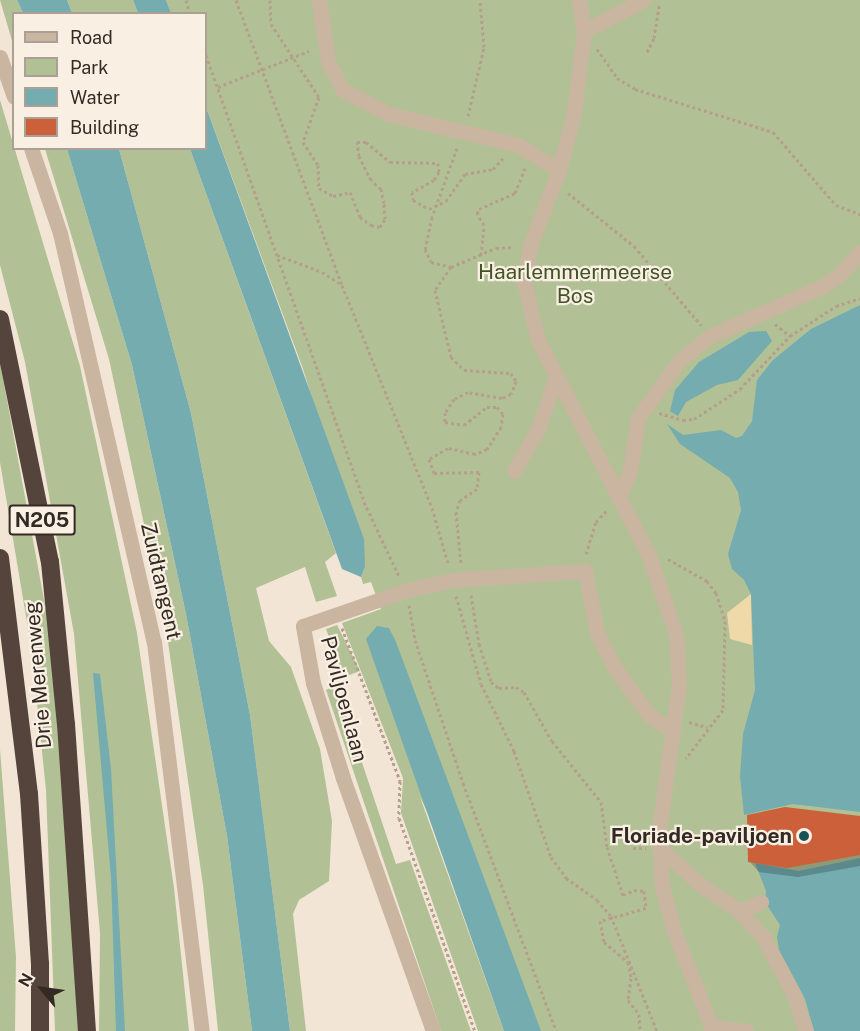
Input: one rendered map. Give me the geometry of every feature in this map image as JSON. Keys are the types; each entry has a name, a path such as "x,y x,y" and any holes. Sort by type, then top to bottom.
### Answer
{"highway":[{"name":"Drie Merenweg","path":"0,319 50,562 66,724 87,1031"},
{"name":"Drie Merenweg","path":"0,558 29,794 40,964 40,1031"}],"street":[{"path":"319,0 325,44 335,81 366,104 389,114 494,137 518,145 556,176"},
{"path":"579,0 584,31 574,113 556,176 530,246 524,282 537,340 616,500 649,556 676,634 679,684 665,786 660,848 662,887 668,910 712,1028 747,1031"},
{"path":"584,31 643,0"},
{"path":"0,57 12,91"},
{"name":"Zuidtangent","path":"32,150 60,233 154,642 202,1031"},
{"path":"616,500 628,480 633,434 645,406 679,361 710,336 821,287 840,274 860,252"},
{"path":"514,471 538,429 555,379"},
{"path":"585,571 597,633 614,667 649,715 672,731"},
{"name":"Paviljoenlaan","path":"433,1031 313,683 303,626 407,590 458,579 585,571"},
{"path":"660,848 702,886 740,911 773,952 806,1031"},
{"path":"740,911 761,902"}],"path":[{"path":"236,0 342,285 432,508 458,579 481,684 514,751 551,857 566,878 597,900 610,916 657,1031"},
{"path":"270,0 271,24 319,97 303,142 318,165 320,188 333,196 350,192 360,217 370,225 380,227 385,219 384,203 381,189 371,180 355,146 361,140 390,162 438,163 440,171 434,180 412,192 413,200 429,209 446,201 471,170 493,169 503,157 510,156"},
{"path":"647,52 654,38 658,0"},
{"path":"584,31 617,78 656,97 773,132 836,205 860,214"},
{"path":"217,87 325,44"},
{"path":"207,58 364,502 407,590 415,640 556,1031"},
{"path":"481,255 484,225 477,214 479,209 520,189 525,164 520,160"},
{"path":"556,176 634,246 710,336"},
{"path":"530,246 496,248 451,267 435,290 451,357 464,370 511,373 516,381 511,394 502,398 468,392 454,399 445,413 445,422 464,425 487,407 497,407 503,414 501,427 487,449 475,454 448,448 429,459 434,473 480,472 477,489 460,500 456,512 458,579 471,594 479,644 491,682 500,688 516,687 524,692 552,741 601,802 607,848 623,895 634,890 644,891 646,908 610,916 600,921 604,942 628,962 631,978 627,1000 639,1014 640,1031"},
{"path":"277,255 322,272 342,285"},
{"path":"645,406 672,418 694,419 740,389 790,336 836,306 860,298"},
{"path":"585,571 587,547 596,522 616,500"},
{"path":"649,556 676,562 707,581 716,593 725,621 723,710 665,786"},
{"path":"336,614 362,672 400,781 399,818 475,1031"}],"green space":[{"path":"0,0 17,0 23,12 12,12 12,41"},
{"path":"67,0 133,0 138,12 72,12"},
{"name":"Haarlemmermeerse Bos","path":"166,0 860,0 860,1031 535,1031 420,797 504,1031 478,1031 401,813 403,778 342,623 381,609 371,582 363,584 361,577 365,567 303,369 207,110 207,12 171,12"},
{"path":"0,100 12,140 12,150 15,150 80,366 137,633 174,888 189,1031 99,1031 100,933 74,634 25,362 0,265"},
{"path":"45,150 67,150 132,365 186,614 227,836 252,1031 218,1031 203,885 166,628 109,359"},
{"path":"119,150 190,150 336,553 325,562 337,596 316,602 305,567 256,588 269,641 291,667 320,749 332,821 329,881 299,900 293,914 306,1031 290,1031 250,715 191,413"},
{"path":"0,362 55,659 79,1031 55,1031 46,790 31,646 0,462"},
{"path":"337,625 360,671 344,677 326,629"},
{"path":"336,685 396,864 410,860 471,1031 441,1031 326,690"},
{"path":"0,749 16,957 15,1031 0,1031"}],"sand":[{"path":"751,594 752,645 730,639 727,613"}],"water":[{"path":"17,0 67,0 72,12 23,12"},
{"path":"133,0 166,0 171,12 138,12"},
{"path":"207,110 364,539 365,567 361,577 342,569 190,150 207,150"},
{"path":"67,150 119,150 191,413 250,715 290,1031 252,1031 227,836 186,614 132,365"},
{"path":"860,305 860,812 793,804 744,815 740,776 743,734 755,690 751,594 744,580 732,569 728,554 741,510 738,492 730,478 680,444 667,424 683,435 721,430 736,438 742,436 752,421 757,380 773,360 811,329"},
{"path":"766,331 772,341 738,380 717,385 686,402 678,416 670,411 675,390 699,362 749,332"},
{"path":"377,626 389,628 396,642 541,1031 504,1031 366,639"},
{"path":"93,673 100,674 111,769 125,1031 116,1031 111,877"},
{"path":"860,858 860,1031 814,1031 805,999 779,950 777,937 780,925 765,902 766,891 755,863 799,871"}],"building":[{"name":"Floriade-paviljoen","path":"785,807 860,816 860,855 787,868 748,862 747,815"}],"place":[{"name":"Floriade-paviljoen","path":"804,836"}]}
